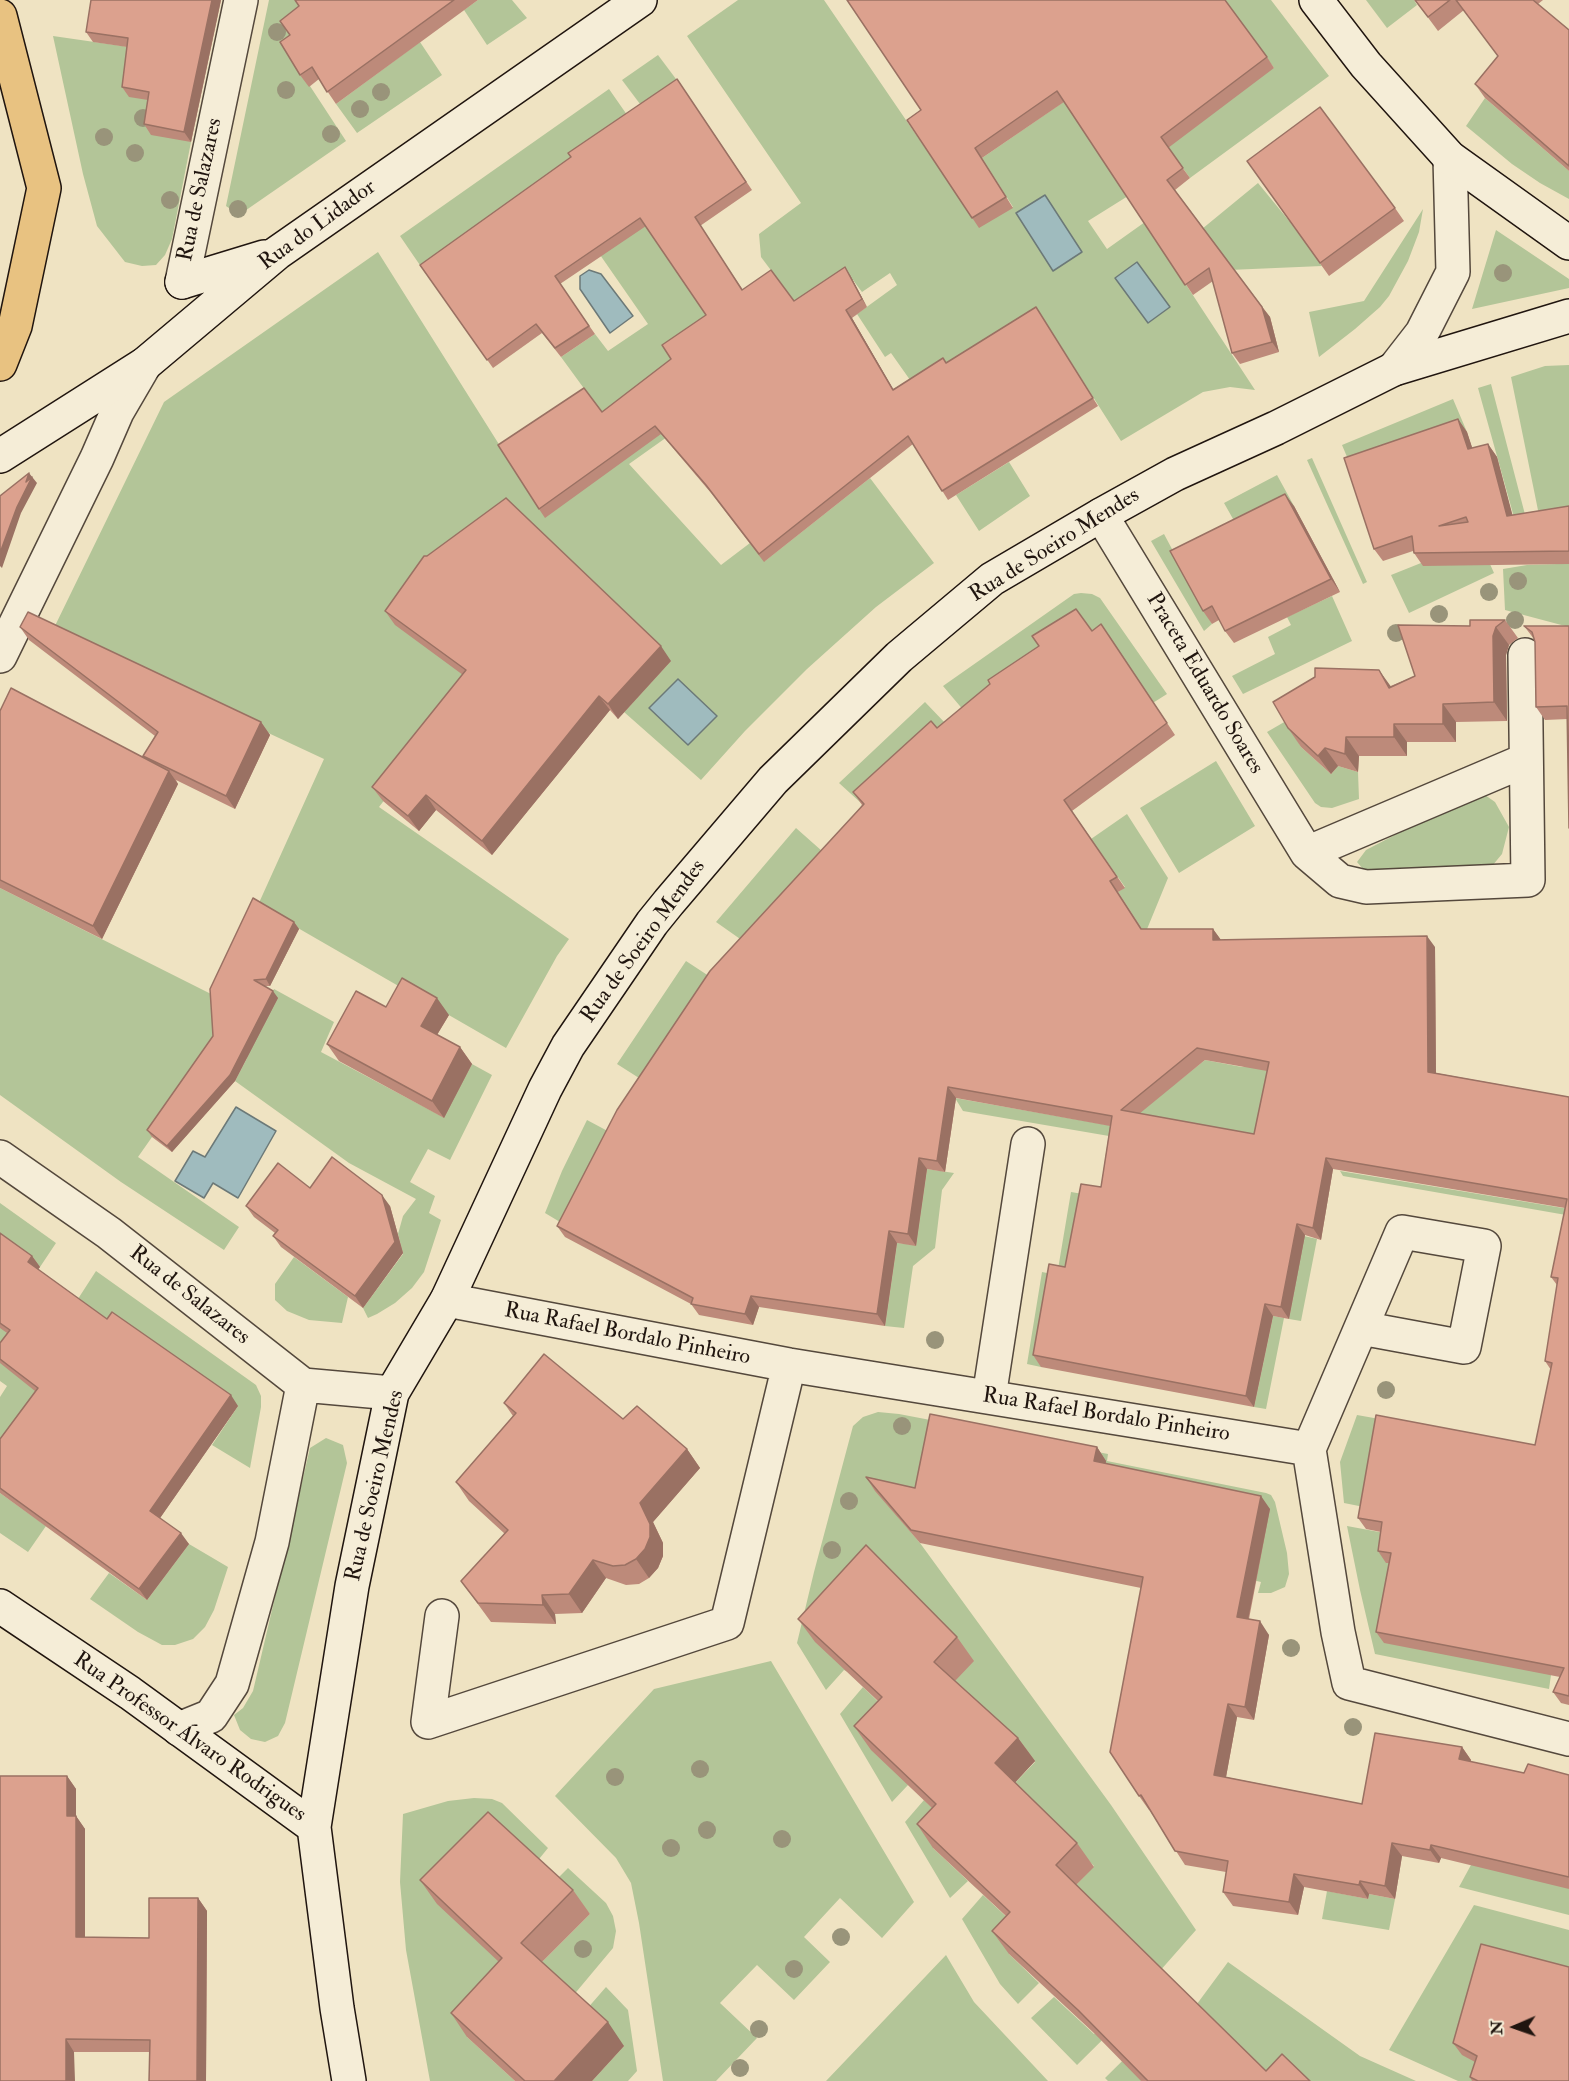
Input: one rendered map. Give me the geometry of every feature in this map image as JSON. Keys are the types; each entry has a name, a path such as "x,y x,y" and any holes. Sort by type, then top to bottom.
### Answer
{"main road":[{"path":"0,16 44,188 15,326 0,364"}],"street":[{"name":"Rua de Salazares","path":"241,0 182,282 277,253"},
{"name":"Rua do Lidador","path":"0,456 145,364 277,253 640,0"},
{"path":"1316,0 1366,65 1450,158 1569,243"},
{"name":"Rua de Soeiro Mendes","path":"1394,369 1422,333 1453,272 1450,158"},
{"name":"Rua de Soeiro Mendes","path":"314,1827 352,1586 392,1394 447,1300 545,1089 568,1046 669,902 773,780 907,650 992,579 1175,474 1276,428 1394,369 1569,316"},
{"path":"0,656 97,458 117,412 145,364"},
{"name":"Praceta Eduardo Soares","path":"1101,515 1307,853 1340,881 1365,887 1528,880 1525,655"},
{"path":"1307,853 1527,760"},
{"path":"988,1397 1028,1144"},
{"name":"Rua de Salazares","path":"0,1157 109,1233 303,1385"},
{"name":"Rua Rafael Bordalo Pinheiro","path":"447,1300 789,1365 1309,1449"},
{"path":"1361,1328 1309,1449 1338,1632 1349,1683 1569,1739"},
{"path":"441,1616 428,1722 727,1623 789,1365"},
{"path":"179,1729 211,1716 232,1684 272,1542 303,1385 392,1394"},
{"name":"Rua Professor Álvaro Rodrigues","path":"0,1606 130,1693 314,1827 337,2008 349,2081"}],"green space":[{"path":"269,0 297,0 307,18 298,47 289,54 346,141 239,215 226,206"},
{"path":"478,0 512,0 527,18 487,45 464,10"},
{"path":"738,0 824,0 964,205 1013,207 982,158 1065,101 1128,196 1088,221 1107,249 1145,222 1255,390 1230,387 1203,392 1121,441 1041,315 915,387 891,353 885,357 857,314 897,285 890,273 862,292 853,280 800,309 761,257 759,234 801,203 687,36"},
{"path":"1225,0 1271,0 1329,76 1190,178 1135,102 1274,68"},
{"path":"1366,0 1414,0 1417,5 1387,28"},
{"path":"53,36 136,48 156,102 191,142 172,239 165,255 156,265 142,266 125,262 97,226 83,174"},
{"path":"420,42 442,75 357,133 336,104"},
{"path":"658,55 682,87 646,112 622,80"},
{"path":"609,89 632,122 646,226 728,312 677,367 607,420 561,357 595,334 608,351 648,324 571,213 528,201 426,274 400,236"},
{"path":"1485,98 1569,171 1569,199 1512,164 1466,126"},
{"path":"1258,183 1322,266 1229,270 1202,229"},
{"path":"1423,209 1419,232 1408,261 1389,296 1355,329 1319,357 1309,312 1364,301"},
{"path":"1496,230 1569,279 1569,288 1472,309"},
{"path":"378,252 534,500 806,330 805,339 629,464 721,565 750,543 765,561 870,478 934,563 876,607 807,669 745,731 701,780 624,712 671,661 511,648 443,724 379,807 569,939 557,956 506,1048 258,905 324,759 52,632 164,402"},
{"path":"1569,365 1569,627 1505,610 1503,569 1527,565 1558,564 1541,525 1511,377 1545,366"},
{"path":"1491,384 1528,526 1517,528 1478,388"},
{"path":"1453,399 1467,432 1353,471 1342,445"},
{"path":"1312,458 1367,582 1363,584 1307,460"},
{"path":"1009,462 1030,496 979,531 956,495"},
{"path":"1277,475 1294,506 1241,533 1224,503"},
{"path":"1164,534 1212,624 1204,631 1151,541"},
{"path":"1481,544 1494,573 1409,613 1391,575 1441,555"},
{"path":"1074,594 1092,594 1100,598 1167,694 1148,706 970,718 943,686"},
{"path":"1332,596 1352,641 1243,694 1232,676 1275,654 1268,637 1291,625 1287,617"},
{"path":"925,702 947,725 861,803 839,783"},
{"path":"1286,721 1301,747 1331,774 1338,766 1358,772 1359,799 1332,808 1321,807 1315,803 1267,732"},
{"path":"1216,761 1255,826 1179,873 1140,808"},
{"path":"1472,795 1485,795 1495,802 1509,827 1502,854 1492,866 1381,872 1363,869 1357,862 1366,850"},
{"path":"1127,814 1168,878 1145,934 1118,892 1125,887 1091,839"},
{"path":"796,828 831,859 770,960 716,922"},
{"path":"0,888 215,996 218,1043 138,1157 239,1227 224,1250 121,1182 0,1095"},
{"path":"686,961 718,982 650,1085 617,1064"},
{"path":"274,989 334,1022 321,1052 443,1117 472,1064 492,1075 450,1160 428,1149 410,1182 435,1196 429,1213 441,1220 424,1272 412,1288 395,1303 368,1318 363,1308 403,1254 398,1234 403,1216 416,1199 349,1163 235,1081 247,1058 241,1055"},
{"path":"1210,1037 1175,1084 1205,1060 1242,1067 1282,1060 1333,1156 1109,1136 963,1111 955,1098 1119,1127"},
{"path":"587,1120 617,1136 570,1228 545,1213"},
{"path":"927,1169 954,1173 942,1190 935,1248 913,1266 904,1328 885,1326 897,1243 916,1245"},
{"path":"1340,1171 1569,1209 1566,1215 1343,1176"},
{"path":"1071,1192 1089,1195 1073,1278 1057,1276 1041,1367 1027,1364 1042,1272 1057,1275"},
{"path":"0,1203 56,1243 40,1267 0,1238"},
{"path":"1304,1236 1317,1239 1301,1321 1289,1319"},
{"path":"294,1257 348,1297 342,1323 309,1320 287,1311 275,1300 275,1284"},
{"path":"96,1271 256,1385 261,1396 261,1407 250,1468 212,1445 238,1406 56,1333"},
{"path":"1273,1316 1284,1318 1266,1409 1254,1407"},
{"path":"0,1323 62,1411 0,1460 0,1397 7,1386 0,1381"},
{"path":"878,1412 899,1414 1108,1454 1107,1461 1266,1493 1271,1495 1275,1502 1287,1553 1289,1574 1285,1587 1271,1593 1258,1593 1261,1582 924,1502 898,1517 920,1543 1111,1805 1196,1930 1159,1972 1165,1978 1077,2065 1031,2018 1054,1997 1094,2034 1158,1972 1072,1889 1094,1866 1012,1786 1035,1762 844,1670 826,1690 797,1643 853,1426 863,1417"},
{"path":"1357,1415 1509,1442 1369,1508 1344,1503 1340,1462"},
{"path":"326,1438 343,1445 347,1463 285,1723 278,1736 265,1742 251,1739 240,1730 234,1715 243,1708 253,1691 310,1448"},
{"path":"0,1493 46,1526 28,1552 0,1533"},
{"path":"1347,1526 1390,1534 1399,1564 1551,1675 1549,1689 1375,1654"},
{"path":"189,1544 228,1567 214,1610 205,1627 193,1639 175,1645 162,1645 138,1632 90,1599 109,1573 147,1600"},
{"path":"771,1661 914,1902 882,1938 840,1898 804,1937 830,1962 794,2000 757,1965 720,2003 757,2038 716,2081 663,2081 631,1883 616,1858 555,1796 654,1689"},
{"path":"863,1687 898,1721 908,1785 892,1802 840,1714"},
{"path":"474,1798 492,1799 502,1803 548,1848 535,1864 519,1981 467,2037 515,2081 430,2081 406,1950 400,1882 403,1814 448,1801"},
{"path":"924,1800 953,1827 933,1848 968,1881 950,1898 905,1822"},
{"path":"1496,1819 1569,1889 1569,1915 1459,1887"},
{"path":"568,1868 606,1903 613,1916 616,1931 613,1948 572,1997 537,1967 590,1914 555,1881"},
{"path":"1327,1891 1368,1899 1369,1894 1395,1899 1389,1930 1322,1919"},
{"path":"983,1895 1026,1935 1009,1954 1039,1983 1018,2004 1000,1984 962,1919"},
{"path":"1474,1905 1569,1930 1569,1977 1486,2069 1481,2081 1458,2081 1389,2050"},
{"path":"946,1955 974,2002 1048,2081 826,2081"},
{"path":"1228,1962 1360,2056 1416,2081 1108,2081 1105,2078 1186,1998 1194,2008"},
{"path":"606,1987 628,2010 637,2071 628,2081 592,2081 624,2046 586,2010"}],"water":[{"path":"1045,195 1082,252 1053,271 1016,213"},
{"path":"1137,262 1170,307 1148,323 1115,278"},
{"path":"589,270 601,274 633,316 610,333 580,289 580,276"},
{"path":"678,679 717,716 688,745 649,708"},
{"path":"236,1107 276,1131 238,1198 213,1183 204,1198 175,1181 193,1151 205,1157"}],"building":[{"path":"91,0 212,0 184,132 144,124 149,92 122,87 128,38 86,32"},
{"path":"295,0 454,0 327,92 312,67 300,75 280,42 290,35 280,21 299,6"},
{"path":"847,0 1225,0 1267,57 1161,137 1183,168 1167,180 1262,307 1272,342 1232,353 1209,268 1185,285 1057,91 975,148 1006,197 972,218 907,120 921,110"},
{"path":"1415,0 1450,0 1428,17"},
{"path":"1456,0 1533,0 1569,30 1569,166 1475,84 1498,56"},
{"path":"677,79 746,182 695,217 742,290 771,270 794,301 845,267 862,299 846,310 893,390 943,358 946,363 1036,307 1093,398 942,491 908,436 759,554 706,485 655,426 539,509 498,445 584,388 602,412 671,359 662,345 706,315 640,218 555,276 589,326 555,348 536,324 487,360 420,265 571,157 568,153"},
{"path":"1320,107 1395,208 1320,263 1247,161"},
{"path":"1458,419 1468,449 1488,444 1507,516 1569,506 1569,551 1414,553 1412,536 1374,549 1344,458","holes":["1466,517 1468,522 1439,526"]},
{"path":"29,473 26,482 32,477 17,507 0,553 0,496"},
{"path":"1285,494 1331,579 1225,631 1212,606 1203,611 1170,551"},
{"path":"506,498 661,646 608,704 599,696 482,841 426,795 408,816 372,787 466,670 385,611 424,556"},
{"path":"1076,609 1092,631 1101,624 1167,723 1064,800 1117,877 1110,881 1141,929 1213,929 1213,940 1427,936 1428,1072 1569,1097 1569,1696 1553,1692 1564,1668 1376,1632 1391,1553 1378,1551 1382,1522 1358,1518 1376,1415 1535,1445 1552,1363 1545,1361 1558,1278 1551,1277 1567,1199 1326,1158 1313,1228 1297,1224 1281,1307 1265,1304 1246,1396 1033,1355 1049,1264 1065,1267 1081,1184 1101,1187 1112,1116 948,1087 937,1161 919,1158 908,1234 889,1231 877,1314 751,1296 745,1314 691,1304 693,1298 557,1226 617,1110 710,971 864,804 853,792 931,721 937,728 990,684 988,680 1039,646 1032,636","holes":["1197,1048 1269,1062 1254,1134 1121,1110"]},
{"path":"28,612 261,722 226,796 143,756 158,732 20,627"},
{"path":"1470,620 1505,620 1496,627 1493,636 1494,702 1443,704 1443,724 1394,724 1394,737 1346,737 1345,754 1325,748 1318,756 1288,728 1273,702 1315,677 1315,668 1379,670 1389,688 1415,676 1398,625 1470,626"},
{"path":"1524,626 1569,626 1569,828 1567,706 1536,707 1535,642 1532,632"},
{"path":"11,688 169,771 93,926 0,880 0,711"},
{"path":"253,898 294,922 266,979 254,980 273,991 230,1075 167,1146 147,1130 213,1036 210,989"},
{"path":"402,978 437,998 421,1026 460,1047 432,1101 327,1044 356,991 386,1007"},
{"path":"332,1157 382,1195 395,1242 355,1296 273,1236 278,1230 246,1206 278,1163 310,1188"},
{"path":"0,1233 32,1256 28,1262 107,1319 112,1312 231,1395 150,1511 181,1533 139,1589 0,1488 0,1439 38,1388 0,1359 0,1343 10,1330 0,1323"},
{"path":"544,1354 623,1419 637,1406 687,1449 640,1503 650,1524 650,1537 645,1549 636,1559 625,1565 613,1566 593,1560 569,1594 542,1595 543,1605 478,1603 461,1581 508,1530 456,1482 516,1413 504,1403"},
{"path":"930,1414 1097,1447 1094,1461 1261,1496 1237,1617 1260,1621 1245,1707 1228,1704 1214,1775 1362,1804 1375,1733 1462,1747 1459,1759 1524,1773 1528,1764 1569,1775 1569,1877 1431,1845 1430,1850 1392,1843 1385,1886 1360,1881 1359,1885 1294,1874 1289,1902 1223,1892 1228,1861 1175,1851 1141,1795 1139,1796 1110,1752 1143,1577 911,1530 866,1477 915,1488"},
{"path":"866,1545 957,1637 934,1662 1018,1738 995,1763 1077,1843 1056,1865 1266,2071 1282,2054 1310,2081 1148,2081 1078,2010 992,1931 1010,1912 917,1824 936,1804 854,1726 882,1697 798,1619"},
{"path":"0,1776 67,1776 67,1816 76,1816 76,1937 149,1938 149,1898 198,1898 197,2081 149,2081 150,2040 66,2039 66,2081 0,2081"},
{"path":"488,1812 573,1890 521,1943 608,2022 556,2081 525,2081 451,2013 502,1958 420,1880"},
{"path":"1481,1944 1569,1967 1569,2081 1478,2081 1470,2077 1477,2056 1453,2043"}]}
